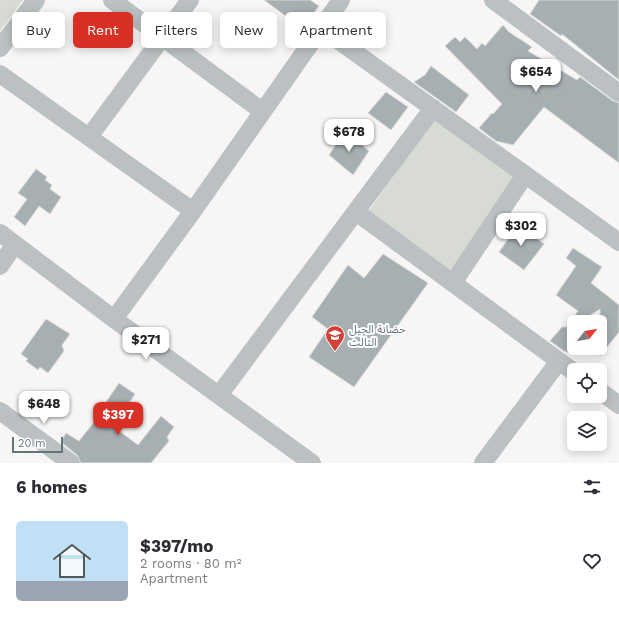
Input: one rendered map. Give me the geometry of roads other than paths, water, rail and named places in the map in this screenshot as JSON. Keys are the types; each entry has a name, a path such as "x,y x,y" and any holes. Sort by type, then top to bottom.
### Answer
{"street":[{"path":"0,48 36,0"},
{"path":"112,0 141,21"},
{"path":"181,12 190,0"},
{"path":"332,12 341,0"},
{"path":"493,0 619,93"},
{"path":"89,137 154,48"},
{"path":"177,48 262,111"},
{"path":"114,319 193,211 307,48"},
{"path":"349,48 619,242"},
{"path":"0,74 193,211"},
{"path":"220,395 433,108"},
{"path":"453,283 525,175"},
{"path":"356,212 567,367"},
{"path":"0,233 114,319 220,395 301,460"},
{"path":"0,266 15,244"},
{"path":"483,463 559,361"},
{"path":"607,396 619,405"},
{"path":"0,411 71,463"}],"place":[{"name":"حضانة الجيل الثالث","path":"335,352"}]}
